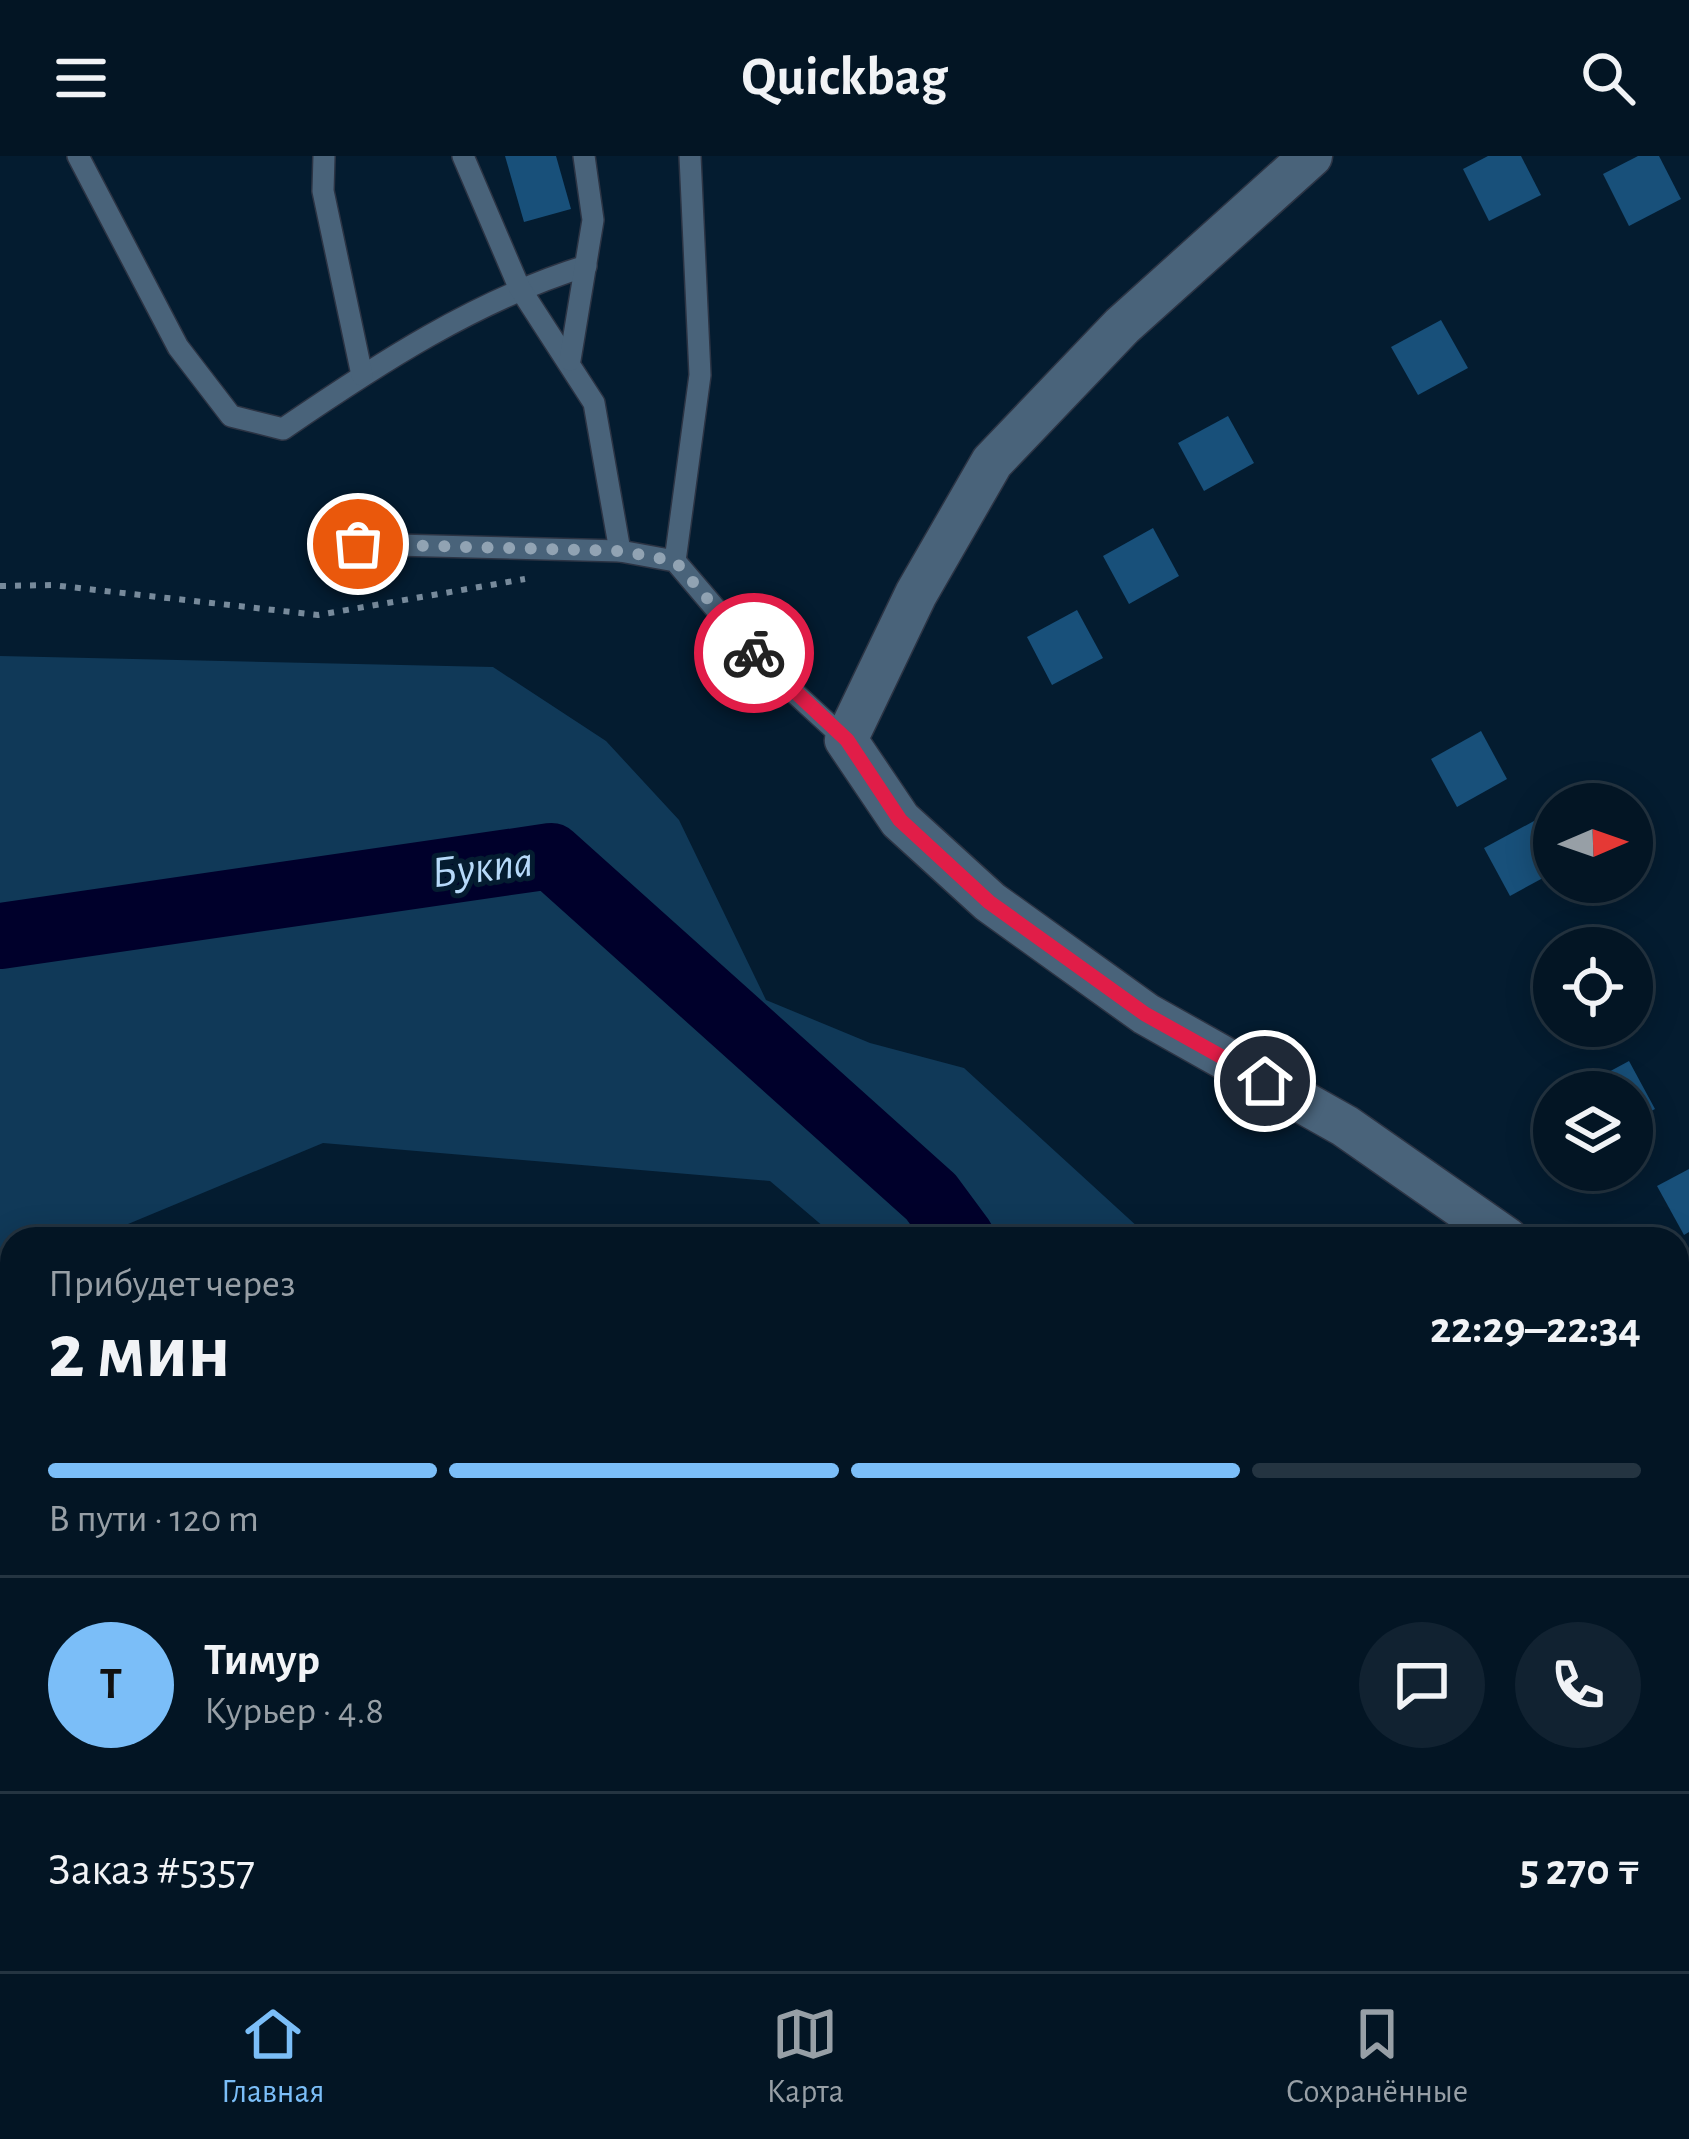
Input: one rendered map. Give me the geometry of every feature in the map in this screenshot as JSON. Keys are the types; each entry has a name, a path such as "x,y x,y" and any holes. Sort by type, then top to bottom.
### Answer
{"street":[{"path":"1311,156 1122,326 992,462 916,594 847,740 900,820 989,902 1145,1014 1345,1126 1490,1227"}],"lane":[{"path":"78,156 178,347 230,416 283,429 362,375 519,286 586,266"},
{"path":"324,156 322,191 362,375"},
{"path":"463,156 519,286 594,403 620,551"},
{"path":"569,359 593,220 584,156"},
{"path":"675,561 700,375 690,156"},
{"path":"358,544 620,551 675,561 761,662 847,740"}],"path":[{"path":"0,586 52,585 318,615 495,588 536,576"}],"shaded area":[{"path":"0,656 493,667 606,741 679,820 766,1000 870,1043 964,1068 1138,1227 824,1227 770,1181 323,1143 121,1227 0,1227"}],"building":[{"path":"505,156 556,156 571,209 524,222"},
{"path":"1488,156 1521,156 1541,195 1489,221 1463,169"},
{"path":"1638,156 1659,156 1681,199 1629,226 1603,174"},
{"path":"1441,320 1468,368 1418,395 1391,347"},
{"path":"1228,416 1254,463 1204,491 1178,443"},
{"path":"1153,528 1179,576 1129,604 1103,556"},
{"path":"1077,610 1103,658 1052,685 1027,637"},
{"path":"1481,731 1507,779 1457,807 1431,759"},
{"path":"1533,822 1533,883 1510,896 1484,848"},
{"path":"1629,1061 1634,1071 1610,1071"},
{"path":"1689,1169 1689,1227 1680,1227 1657,1186"}],"waterway":[{"name":"Букпа","path":"0,936 551,856 931,1197 953,1227"}],"way so far":[{"path":"358,544 620,551 675,561 754,653"}],"route":[{"path":"754,653 847,740 900,820 989,902 1145,1014 1265,1081"}]}
